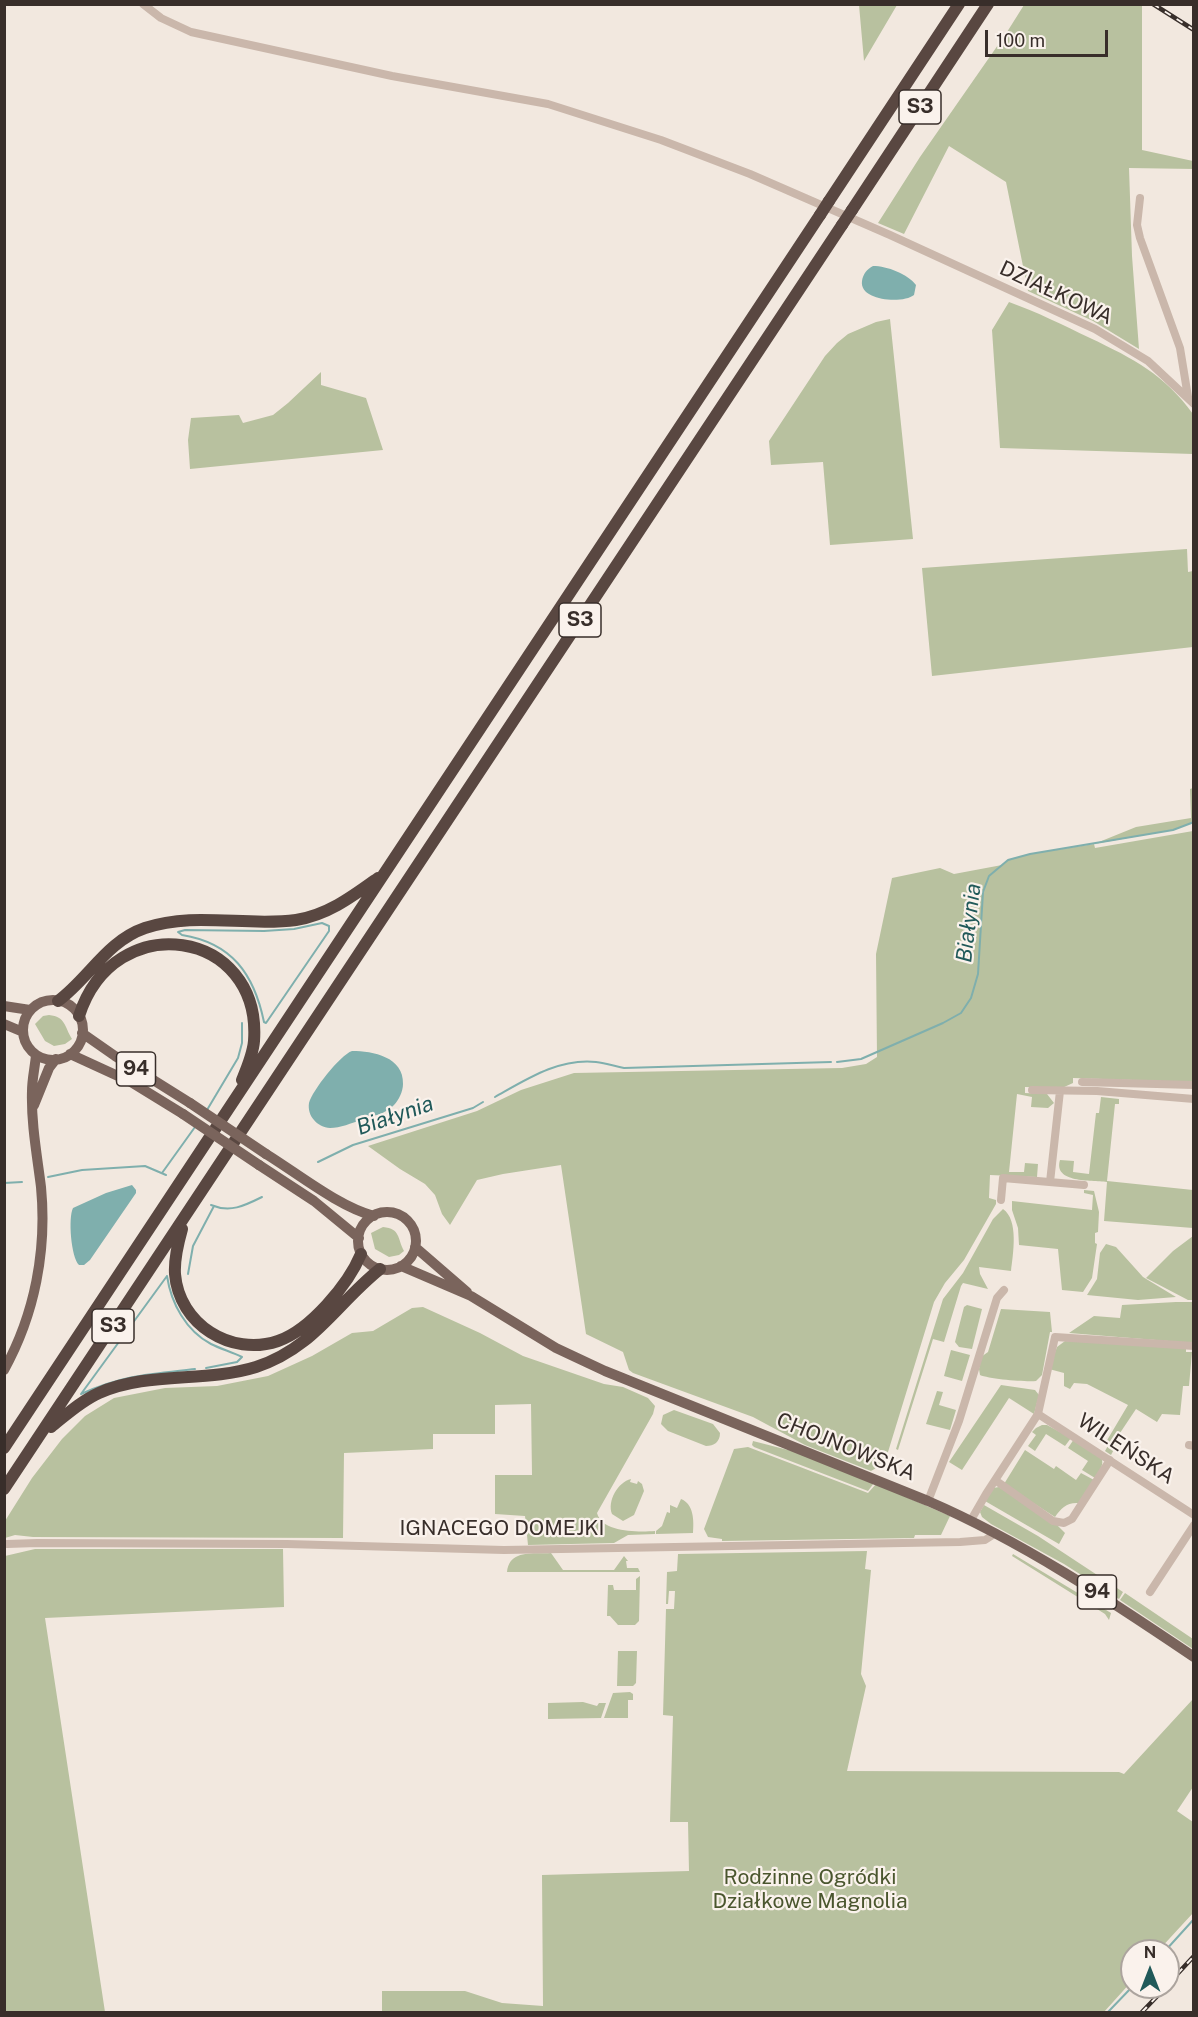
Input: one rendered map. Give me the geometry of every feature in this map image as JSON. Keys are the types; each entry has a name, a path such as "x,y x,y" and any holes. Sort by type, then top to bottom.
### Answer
{"highway":[{"name":"S3","path":"4,1448 959,4"},
{"name":"S3","path":"4,1489 988,4"},
{"path":"58,1001 72,990 109,950 128,935 145,928 174,921 199,919 269,922 298,920 330,909 384,874"},
{"path":"79,1017 90,992 104,972 120,958 137,949 169,944 201,950 223,963 240,981 253,1013 254,1043 234,1100"},
{"path":"186,1216 177,1247 176,1261 177,1284 182,1298 188,1311 198,1323 216,1337 238,1345 251,1346 277,1341 301,1329 336,1293 361,1254"},
{"path":"41,1436 86,1400 120,1386 237,1372 256,1367 288,1353 321,1328 380,1269"}],"main road":[{"path":"58,1001 72,1007 79,1017 82,1033 78,1046 70,1054 56,1059 45,1059 36,1055 26,1043 23,1032 25,1018 30,1010 43,1002 58,1001"},
{"path":"4,1006 30,1010"},
{"path":"4,1024 23,1032"},
{"name":"94","path":"82,1033 332,1195 374,1216 390,1213 405,1219 415,1233 415,1247"},
{"name":"94","path":"70,1054 130,1082 183,1114 314,1201 359,1238"},
{"path":"4,1370 15,1350 29,1311 37,1276 42,1234 32,1092 36,1055"},
{"path":"33,1108 46,1074 56,1059"},
{"path":"374,1216 364,1225 359,1238 361,1254 369,1264 380,1269 392,1270 401,1266 412,1256 415,1247"},
{"name":"CHOJNOWSKA","path":"415,1247 471,1296"},
{"name":"CHOJNOWSKA","path":"401,1266 471,1296 556,1348 605,1371 971,1520 1095,1591 1194,1657"}],"street":[{"name":"DZIAŁKOWA","path":"143,4 160,18 191,32 392,76 548,104 714,159 890,234 1095,329 1148,361 1191,401"},
{"path":"1140,198 1138,232 1180,348 1191,401"},
{"path":"1082,1082 1194,1085"},
{"path":"1032,1090 1097,1091 1194,1099"},
{"path":"1050,1182 1060,1091"},
{"path":"1001,1200 1003,1178 1084,1185"},
{"path":"928,1501 959,1422 997,1298 1004,1290"},
{"path":"971,1520 1038,1414 1055,1337 1194,1346"},
{"name":"WILEŃSKA","path":"1038,1414 1194,1515"},
{"path":"995,1480 1053,1521 1064,1523 1072,1519 1110,1460"},
{"path":"1150,1592 1194,1525"},
{"name":"IGNACEGO DOMEJKI","path":"7,1544 263,1544 504,1550 960,1542 987,1539 996,1533"}],"green space":[{"path":"859,5 897,5 864,61"},
{"path":"1024,5 1142,5 1142,150 1193,161 1194,169 1129,168 1132,256 1139,349 1093,321 1028,291 1006,182 949,146 904,234 878,223 920,157"},
{"path":"1009,302 1106,346 1159,378 1171,388 1193,414 1193,454 1000,448 992,330"},
{"path":"890,319 913,539 830,545 823,462 771,465 769,441 825,356 837,343 848,334 876,322"},
{"path":"321,372 321,385 366,398 383,450 190,469 188,440 191,418 239,415 243,423 273,415"},
{"path":"1187,549 1188,572 1193,571 1193,647 932,676 922,568"},
{"path":"1193,788 1193,822 1173,830 1094,844 1136,827 1191,818 1190,789"},
{"path":"1193,831 1193,1082 1073,1078 1073,1083 1062,1088 1025,1087 1025,1093 1047,1094 1054,1103 1048,1108 1031,1107 1032,1097 1017,1094 1009,1172 1024,1172 1025,1163 1038,1164 1037,1177 990,1175 989,1198 996,1200 996,1204 964,1260 945,1283 934,1302 888,1452 878,1467 871,1471 805,1445 753,1417 633,1373 629,1370 623,1352 586,1334 561,1165 477,1180 450,1225 442,1214 435,1195 425,1184 368,1146 477,1111 521,1090 574,1073 842,1068 866,1064 877,1057 876,954 892,878 940,868 954,874 1002,865 1008,860 1030,854 1094,844 1095,848"},
{"path":"49,1015 62,1020 72,1039 65,1044 54,1046 45,1041 35,1024 43,1016"},
{"path":"1101,1097 1119,1099 1119,1104 1115,1104 1107,1181 1193,1190 1193,1228 1104,1221 1107,1182 1075,1179 1062,1173 1059,1167 1060,1160 1074,1161 1073,1172 1089,1174 1096,1113 1099,1113"},
{"path":"1084,1190 1094,1191 1099,1212 1092,1278 1083,1292 1062,1290 1058,1249 1019,1245 1012,1201 1092,1210 1093,1195 1084,1193"},
{"path":"1003,1209 1008,1214 1013,1229 1014,1247 1011,1271 979,1267 988,1289 963,1283 961,1286 944,1342 933,1339 898,1450 896,1449 943,1299 963,1273 993,1219"},
{"path":"383,1227 393,1230 398,1235 404,1251 399,1255 389,1257 375,1249 371,1233"},
{"path":"1193,1236 1193,1300 1188,1300 1146,1278 1173,1251"},
{"path":"1106,1244 1116,1247 1143,1277 1176,1297 1138,1300 1087,1295 1097,1279 1100,1253"},
{"path":"1193,1302 1193,1343 1069,1333 1094,1316 1120,1318 1122,1305"},
{"path":"967,1305 982,1309 972,1349 959,1347 955,1342 964,1307"},
{"path":"423,1307 523,1356 604,1384 623,1387 648,1398 655,1406 653,1414 597,1513 600,1520 613,1528 655,1531 655,1534 628,1535 614,1543 528,1545 525,1516 495,1514 495,1475 532,1475 531,1404 495,1405 495,1434 433,1434 433,1449 344,1453 343,1538 33,1537 15,1535 5,1538 5,1521 32,1478 62,1439 85,1416 114,1398 165,1388 217,1386 268,1376 312,1356 352,1333 373,1331 412,1308"},
{"path":"1001,1309 1050,1312 1052,1332 1050,1332 1042,1375 1036,1381 1007,1380 980,1375 981,1357 988,1352"},
{"path":"1065,1341 1186,1348 1186,1352 1192,1352 1189,1386 1183,1386 1180,1415 1162,1414 1157,1422 1136,1409 1118,1436 1120,1438 1111,1455 1105,1451 1109,1444 1106,1442 1128,1405 1087,1384 1074,1383 1070,1389 1064,1386 1064,1373 1049,1369 1057,1347"},
{"path":"951,1350 970,1355 962,1381 944,1376"},
{"path":"1001,1385 1035,1390 1039,1395 1034,1414 1009,1398 962,1470 949,1462"},
{"path":"937,1391 943,1392 939,1405 956,1410 950,1430 926,1424"},
{"path":"674,1410 713,1424 720,1433 718,1441 706,1446 668,1431 661,1424 663,1415"},
{"path":"1042,1425 1047,1425 1071,1438 1065,1446 1046,1434 1035,1451 1028,1446 1036,1435 1032,1432"},
{"path":"1074,1439 1101,1457 1102,1465 1095,1478 1082,1470 1088,1461 1068,1448"},
{"path":"753,1441 792,1451 874,1483 868,1491 754,1447"},
{"path":"748,1447 868,1493 876,1484 950,1516 941,1535 915,1535 914,1538 722,1541 722,1539 708,1537 704,1529 734,1449"},
{"path":"1025,1450 1054,1469 1056,1466 1076,1480 1081,1473 1094,1480 1079,1503 1065,1506 1055,1517 1004,1484"},
{"path":"631,1479 630,1482 637,1484 638,1481 642,1484 644,1491 634,1515 623,1521 612,1514 611,1503 618,1488"},
{"path":"999,1487 1057,1525 1065,1533 1059,1544 985,1501 993,1488"},
{"path":"681,1499 691,1509 693,1533 656,1534 667,1512 670,1513 670,1505 677,1508"},
{"path":"984,1505 1038,1536 1123,1592 1119,1599 1064,1564 991,1524 982,1517 980,1512"},
{"path":"35,1549 283,1549 284,1607 45,1618 105,2012 5,2012 5,1556"},
{"name":"Rodzinne Ogródki Działkowe Magnolia","path":"867,1551 865,1569 871,1570 861,1674 866,1686 847,1771 1119,1772 1124,1774 1193,1699 1193,1787 1177,1811 1193,1822 1193,1913 1169,1939 1120,1939 1120,1994 1104,2012 382,2012 382,1991 465,1991 502,2003 543,2006 542,1875 689,1871 688,1822 670,1822 673,1716 663,1715 666,1609 674,1609 675,1591 669,1591 668,1604 666,1604 667,1572 677,1571 678,1554"},
{"path":"530,1553 551,1553 563,1570 614,1570 624,1556 628,1561 626,1561 627,1568 638,1568 640,1572 507,1572 512,1559 517,1556"},
{"path":"1013,1554 1111,1613 1109,1620 1105,1614 1012,1556"},
{"path":"640,1576 639,1621 635,1625 618,1625 610,1616 607,1616 608,1585 613,1585 614,1590 636,1590 636,1579"},
{"path":"1125,1593 1193,1639 1193,1649 1120,1600"},
{"path":"618,1651 637,1651 636,1683 633,1686 617,1686"},
{"path":"630,1692 633,1694 633,1700 628,1700 628,1718 604,1718 613,1693"},
{"path":"583,1702 597,1706 599,1703 606,1703 601,1718 548,1719 548,1703"}],"water":[{"path":"873,266 891,269 908,277 916,285 914,295 892,300 874,297 867,293 862,281 866,272"},
{"path":"352,1051 378,1054 386,1057 398,1067 403,1084 398,1101 383,1113 342,1126 323,1127 311,1116 309,1103 311,1097 327,1074"},
{"path":"132,1185 136,1193 90,1260 84,1265 79,1265 71,1237 73,1208 106,1193"}],"waterway":[{"name":"Białynia","path":"837,1062 861,1059 961,1013 971,998 978,974 983,892 989,876 1008,860 1030,854 1173,830 1194,822"},
{"path":"322,923 329,926 329,931 266,1023 254,989 238,964 214,945 178,932 185,930 264,931 294,929 322,923"},
{"path":"207,1110 238,1058 242,1043 242,1023"},
{"name":"Białynia","path":"495,1097 544,1071 569,1063 600,1062 624,1068 831,1062"},
{"name":"Białynia","path":"318,1162 353,1145 473,1108 483,1102"},
{"path":"162,1173 195,1127"},
{"name":"Białynia","path":"48,1177 82,1170 145,1166 166,1175"},
{"name":"Białynia","path":"4,1183 22,1182"},
{"name":"Białynia","path":"211,1205 231,1208 243,1206 262,1197"},
{"path":"188,1274 193,1246 214,1206"},
{"path":"167,1276 81,1394 124,1379 195,1369"},
{"path":"167,1276 176,1306 194,1332 211,1344 242,1357 237,1362 206,1368"},
{"path":"1176,1939 1194,1919"},
{"path":"1108,2012 1120,1999"}],"railway":[{"path":"1153,4 1194,30"},
{"path":"1180,1971 1194,1956"},
{"path":"1142,2012 1154,1999"}]}
